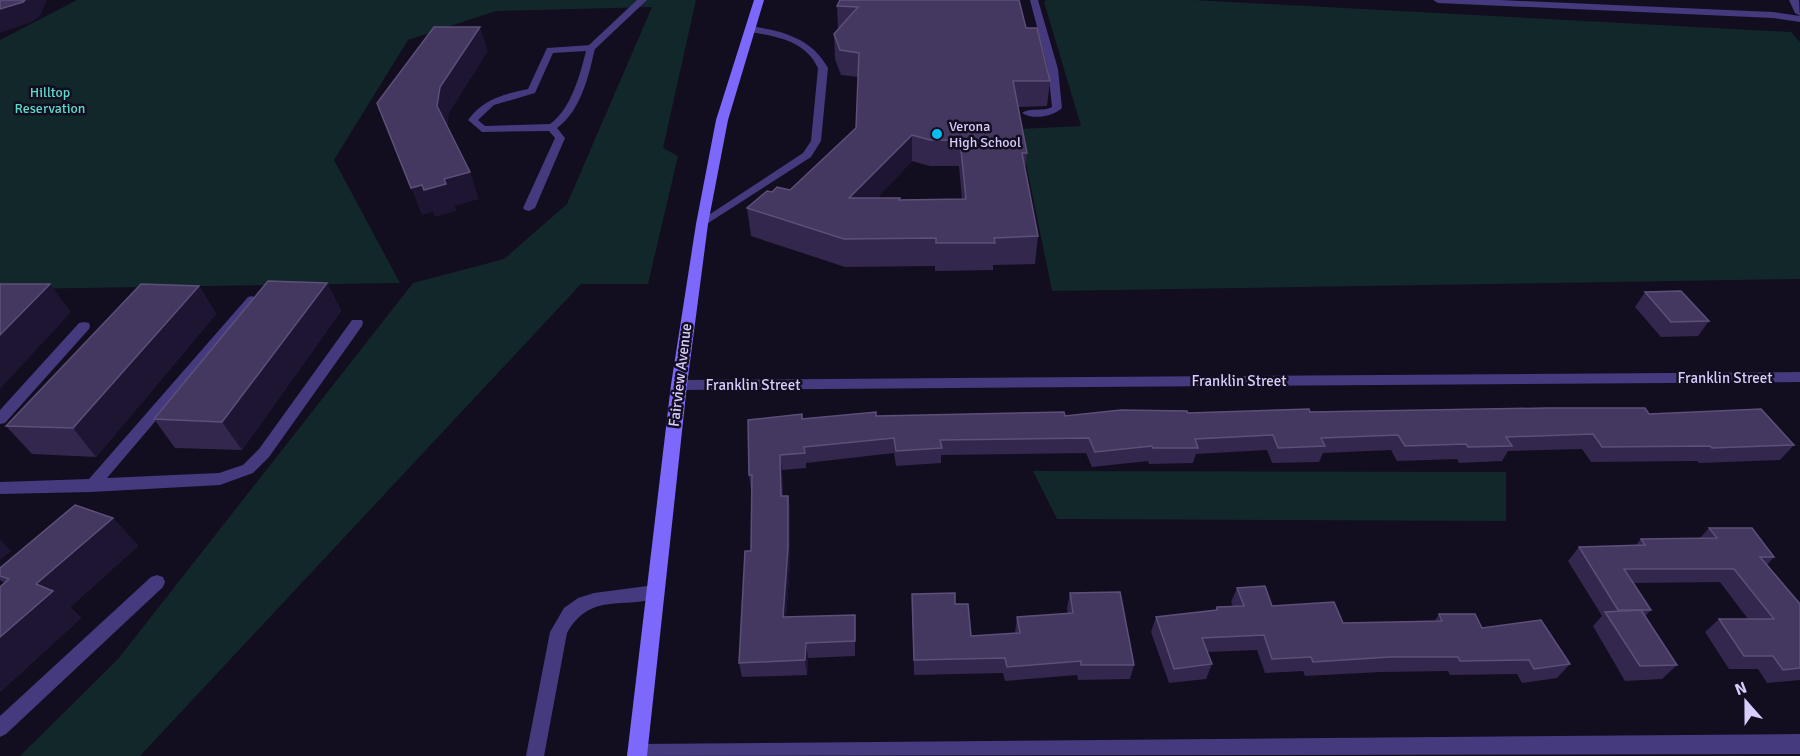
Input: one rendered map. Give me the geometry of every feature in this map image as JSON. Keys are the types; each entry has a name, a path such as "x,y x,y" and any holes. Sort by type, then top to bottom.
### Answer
{"main road":[{"name":"Fairview Avenue","path":"637,755 679,385 702,224 722,120 759,0"}],"street":[{"path":"591,48 642,0"},
{"path":"1438,0 1773,15 1800,19"},
{"path":"1794,0 1800,13"},
{"name":"Franklin Street","path":"679,385 1800,377"},
{"path":"637,755 1800,744"}],"lane":[{"path":"1027,113 1048,112 1057,108 1058,105 1053,69 1034,0"},
{"path":"702,224 807,155 816,141 823,68 821,63 808,50 786,37 773,32 749,29"},
{"path":"591,48 569,110 562,120 551,127 482,129 473,120 479,109 506,97 532,90 550,50 591,48"},
{"path":"529,208 560,138 551,127"},
{"path":"92,486 252,300"},
{"path":"0,489 220,478 248,469 264,453 357,323"},
{"path":"0,419 84,326"},
{"path":"0,728 157,582"},
{"path":"535,756 559,632 570,613 584,603 594,600 655,592"}],"green space":[{"name":"Hilltop Reservation","path":"77,0 696,0 663,148 678,156 648,284 581,284 140,756 20,756 118,659 413,283 504,259 567,204 652,7 496,11 408,40 334,160 400,283 17,289 0,305 0,40"},
{"name":"Verona High School","path":"1046,0 1195,0 1791,32 1800,42 1800,279 1052,291 1019,129 1081,126 1044,2"},
{"path":"1033,471 1506,472 1506,521 1057,519"}],"building":[{"path":"0,0 25,0 0,9"},
{"name":"Verona High School","path":"840,0 1019,0 1026,28 1037,28 1050,81 1013,81 1027,153 1022,153 1038,236 994,238 995,243 936,243 936,238 844,239 747,208 767,191 772,192 777,187 790,190 856,128 859,53 840,50 834,34 858,7 837,6","holes":["912,135 930,140 960,140 966,199 849,198"]},
{"path":"434,27 480,27 440,87 437,106 470,172 444,179 446,184 424,190 422,185 411,188 377,103"},
{"path":"268,281 327,283 222,422 154,419"},
{"path":"0,284 50,284 0,335"},
{"path":"141,284 199,286 73,428 6,426"},
{"path":"1681,291 1709,321 1671,322 1645,292"},
{"path":"1645,408 1649,414 1761,409 1794,445 1712,448 1710,446 1602,447 1593,434 1506,437 1512,446 1468,447 1466,444 1405,446 1398,435 1321,438 1325,446 1278,448 1273,435 1195,439 1198,448 1153,448 1152,446 1095,452 1089,438 940,440 942,448 896,451 894,438 804,447 805,453 780,455 781,496 788,496 788,548 783,617 855,615 855,641 806,643 805,660 739,663 745,551 751,551 752,475 749,475 748,420 802,414 802,419 876,412 876,416 1064,412 1065,416 1121,410 1187,411 1188,413 1309,409 1310,412"},
{"path":"75,505 113,518 36,584 53,591 0,637 0,587 9,579 0,576 0,568"},
{"path":"1709,528 1752,528 1774,557 1760,557 1800,604 1800,668 1783,670 1773,656 1744,656 1719,619 1774,619 1734,569 1624,569 1651,610 1618,610 1579,547 1645,545 1641,539 1717,538"},
{"path":"1265,586 1272,606 1334,602 1343,623 1442,621 1439,614 1475,614 1482,628 1541,620 1570,664 1534,669 1529,660 1460,661 1458,657 1390,657 1313,662 1311,657 1272,659 1264,635 1202,638 1212,664 1174,669 1156,617 1217,610 1217,607 1244,606 1237,588"},
{"path":"1120,592 1134,665 1081,665 1081,661 1007,667 1005,658 914,660 912,594 955,593 955,604 968,604 971,636 1020,633 1017,617 1073,613 1070,593"},
{"path":"1641,610 1677,665 1640,666 1605,612"}],"place":[{"name":"Verona High School","path":"937,134"}]}
